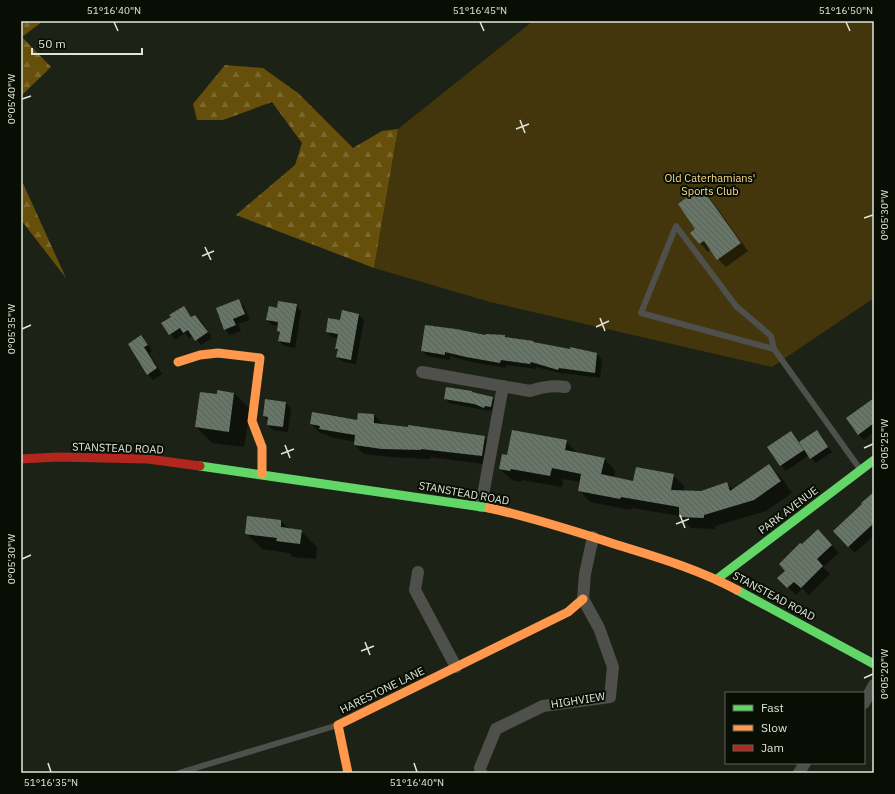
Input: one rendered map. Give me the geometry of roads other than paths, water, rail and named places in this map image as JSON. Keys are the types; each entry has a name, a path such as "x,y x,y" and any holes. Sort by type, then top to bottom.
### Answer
{"street":[{"path":"178,362 218,353 260,358 252,421 262,446 262,474"},
{"path":"422,372 530,391 544,387 565,386"},
{"path":"481,506 502,386"},
{"name":"STANSTEAD ROAD","path":"21,459 58,457 148,459 481,506 527,516 665,560 716,579 874,664"},
{"name":"PARK AVENUE","path":"716,579 874,460"},
{"path":"583,599 585,574 592,537"},
{"path":"418,572 415,590 456,667"},
{"name":"HARESTONE LANE","path":"338,725 568,612 583,599"},
{"name":"HIGHVIEW","path":"477,771 496,729 543,706 610,697 613,666 599,628 583,599"},
{"path":"865,701 874,685"},
{"path":"338,725 348,773"},
{"path":"799,773 804,764"}],"lane":[{"path":"774,349 641,313 676,226 736,306 771,336 774,349 861,470"},
{"name":"HARESTONE LANE","path":"178,773 338,725"}],"park label":[{"name":"Old Caterhamians' Sports Club","path":"710,184"}]}
